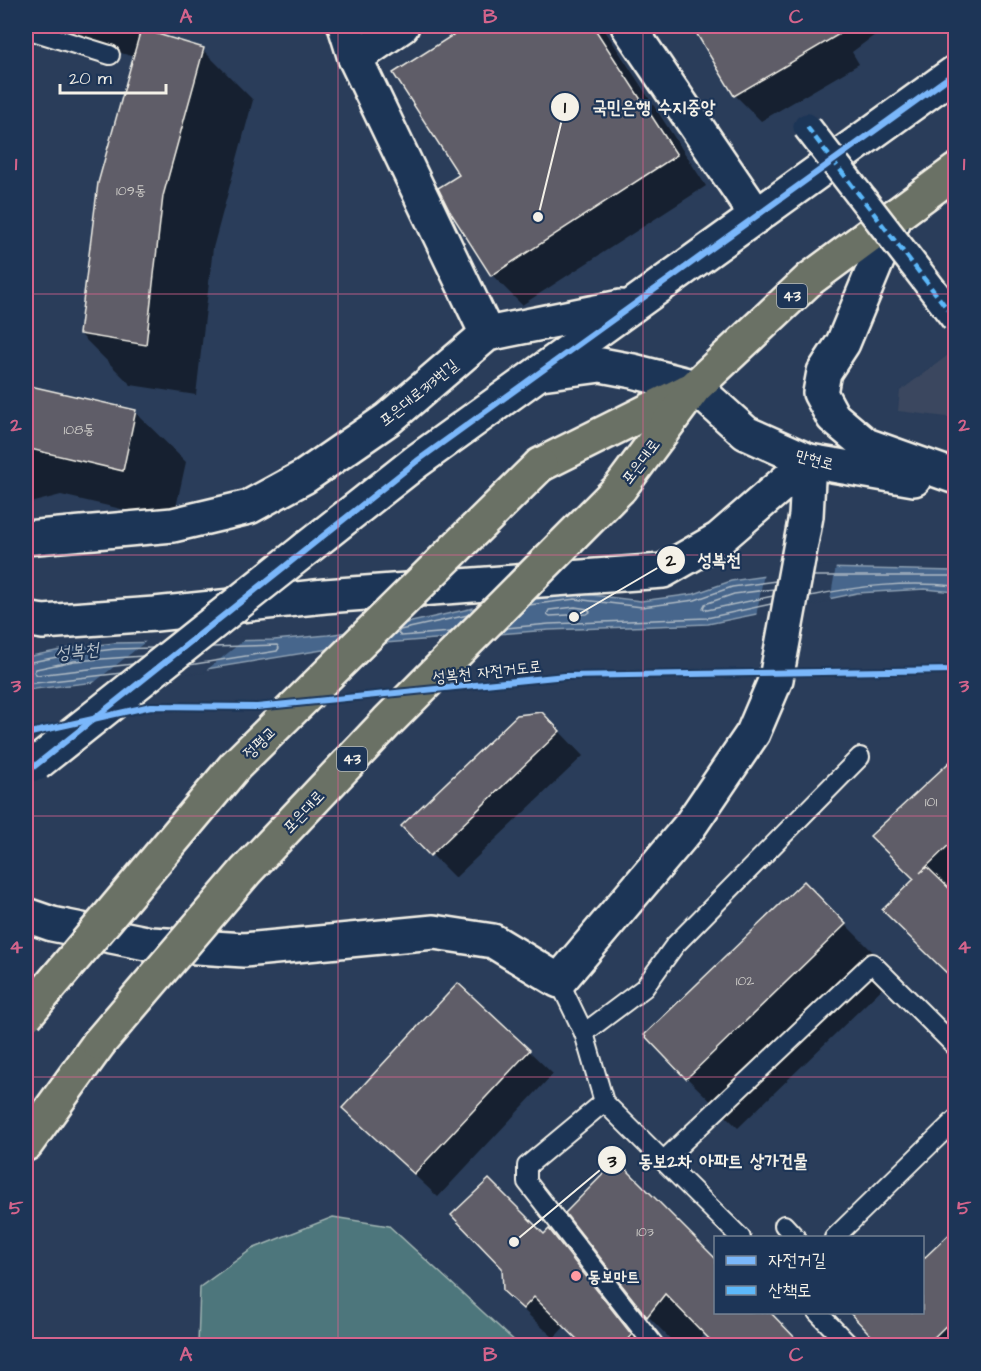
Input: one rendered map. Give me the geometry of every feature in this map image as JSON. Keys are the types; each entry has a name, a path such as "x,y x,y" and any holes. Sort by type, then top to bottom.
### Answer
{"main road":[{"name":"포은대로","path":"26,1144 99,1042 246,871 395,714 620,489 695,387 810,279 956,171"},
{"name":"포은대로","path":"540,465 695,387"},
{"name":"정평교","path":"26,1015 235,766 540,465"}],"street":[{"path":"345,26 356,58 488,334 634,304"},
{"path":"356,58 402,26"},
{"path":"628,26 757,216"},
{"path":"31,768 417,461 956,72"},
{"path":"807,127 956,320"},
{"path":"896,215 843,343 824,372 820,393 832,417 866,445 956,477"},
{"name":"포은대로313번길","path":"26,538 173,525 249,507 304,477 388,418 488,334"},
{"path":"536,374 601,365 633,370 695,387"},
{"name":"만현로","path":"695,387 746,433 809,461 956,486"},
{"path":"26,915 52,924 150,944 244,950 435,932 493,941 559,981 689,827 753,733 776,679 806,516 809,461"},
{"path":"26,619 43,622 325,596 663,571 719,539 809,461"}],"lane":[{"path":"26,28 110,55"},
{"path":"584,1033 644,988 675,945 860,758"},
{"path":"664,1160 872,963 956,1047"},
{"path":"559,981 584,1033 604,1102 739,1236"},
{"path":"604,1102 527,1166 527,1182 655,1346"},
{"path":"836,1236 956,1119"},
{"path":"819,1314 850,1346"}],"shaded area":[{"path":"955,350 955,418 898,411 900,391"}],"green space":[{"path":"333,1217 389,1226 519,1345 198,1345 200,1287 252,1249"}],"water":[{"path":"822,568 955,571 955,592 925,589 857,593 708,624 549,630 347,646 200,670 26,690 26,657 71,648 115,643 274,640 328,635 407,623 496,603 575,593 641,601 694,594 731,581"}],"pier":[{"path":"836,566 830,601 756,617 764,573"},
{"path":"248,637 204,672 91,685 149,639"}],"building":[{"path":"467,26 593,26 677,155 491,276 449,210 438,188 459,175 393,73"},
{"path":"692,26 853,26 734,96"},
{"path":"141,29 204,48 163,196 146,345 79,334 98,183"},
{"path":"26,385 136,410 123,471 26,448"},
{"path":"542,712 560,731 430,856 401,826 517,715"},
{"path":"956,756 956,838 920,873 927,867 956,895 956,982 882,910 914,879 870,836"},
{"path":"804,881 846,924 686,1079 644,1035"},
{"path":"458,983 530,1050 414,1174 342,1108"},
{"path":"617,1160 714,1257 714,1314 772,1314 803,1346 716,1346 665,1294 647,1317 565,1213"},
{"path":"489,1179 544,1234 549,1229 632,1335 623,1346 584,1346 534,1297 523,1309 503,1291 502,1268 451,1215"},
{"path":"956,1228 956,1316 925,1346 881,1346 851,1314 924,1314 924,1258"}],"marked path":[{"path":"807,127 956,320"}],"cycle path":[{"path":"26,773 417,461 956,72"},
{"name":"성복천 자전거도로","path":"26,734 151,706 257,707 565,676 956,670"}],"place":[{"name":"국민은행 수지중앙","path":"538,217"},
{"name":"성복천","path":"574,617"},
{"name":"동보2차 아파트 상가건물","path":"514,1242"},
{"name":"동보마트","path":"576,1276"}]}
